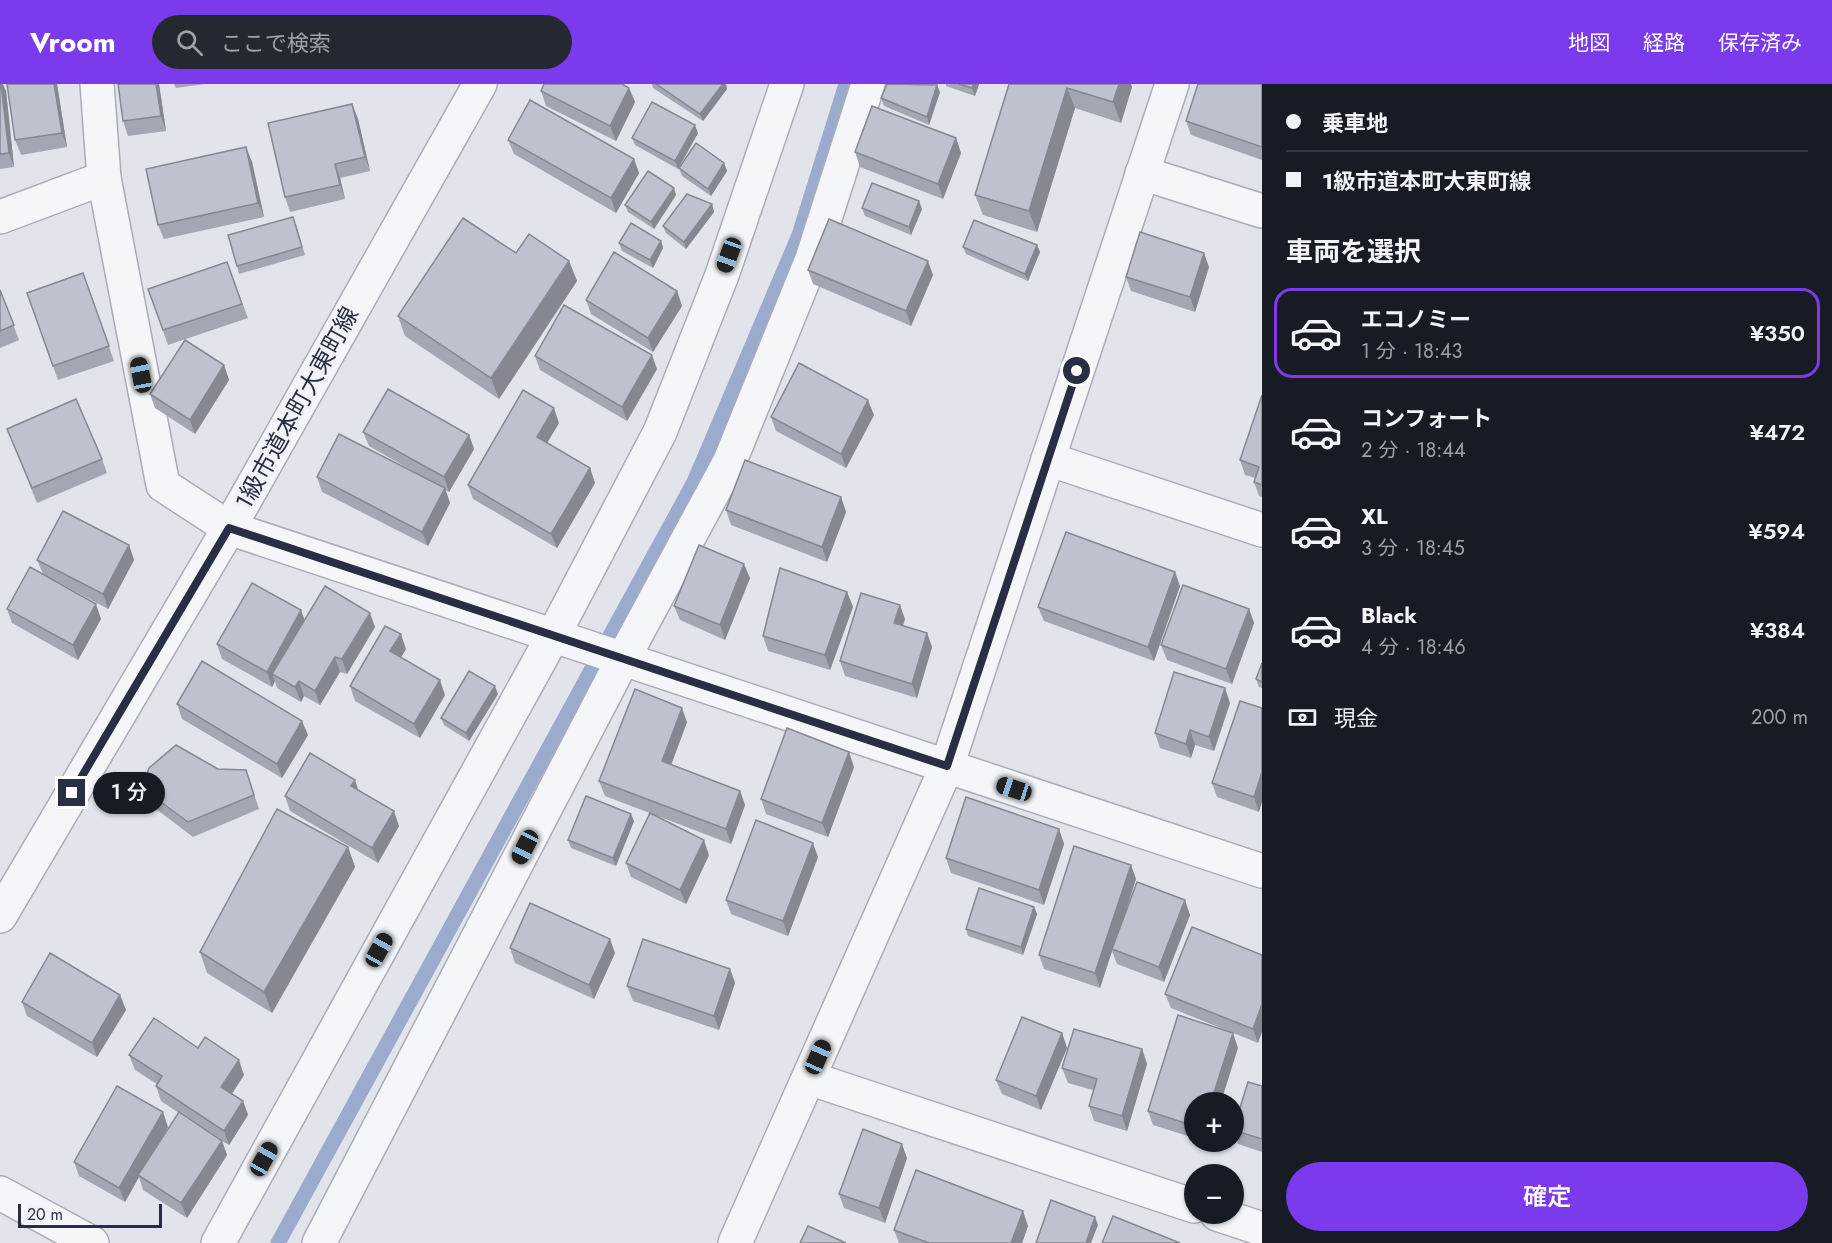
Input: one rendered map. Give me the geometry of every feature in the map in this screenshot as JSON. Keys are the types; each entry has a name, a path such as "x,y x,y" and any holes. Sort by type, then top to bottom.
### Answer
{"street":[{"path":"97,84 104,178 163,484 229,528 1262,871"},
{"name":"1級市道本町大東町線","path":"0,916 229,528 480,84"},
{"path":"218,1243 553,636 660,432 722,274 787,84"},
{"path":"319,1243 623,659 730,461 812,259 868,84"},
{"path":"735,1243 947,766 1172,84"},
{"path":"1142,173 1262,211"},
{"path":"0,217 104,178"},
{"path":"1048,459 1262,530"},
{"path":"809,1078 1184,1203"},
{"path":"0,1193 92,1243"},
{"path":"1244,1223 1262,1229"}],"building":[{"path":"0,84 9,153 0,154"},
{"path":"7,84 54,84 62,133 15,140"},
{"path":"118,84 156,84 161,116 123,121"},
{"path":"544,84 622,84 629,88 610,126 541,91"},
{"path":"656,84 723,84 700,114"},
{"path":"887,84 937,85 927,117 881,98"},
{"path":"959,84 973,84 972,88"},
{"path":"1009,84 1119,84 1113,102 1067,88 1029,211 975,195"},
{"path":"1198,84 1262,84 1262,147 1186,121"},
{"path":"530,100 634,159 611,198 508,140"},
{"path":"652,102 695,125 675,161 632,138"},
{"path":"352,104 365,157 335,164 340,185 285,197 268,123"},
{"path":"872,106 956,138 938,184 855,152"},
{"path":"696,143 724,163 708,189 679,168"},
{"path":"246,147 258,203 158,225 146,169"},
{"path":"648,171 674,188 651,222 625,205"},
{"path":"872,183 919,201 909,227 862,208"},
{"path":"687,194 712,204 684,242 663,226"},
{"path":"293,217 302,247 237,266 228,235"},
{"path":"463,218 516,253 529,234 569,261 491,378 398,316"},
{"path":"829,219 928,261 906,311 808,270"},
{"path":"974,220 1037,245 1025,274 963,247"},
{"path":"631,223 661,241 650,260 619,243"},
{"path":"1140,232 1204,253 1190,297 1126,277"},
{"path":"614,252 677,291 648,338 586,300"},
{"path":"227,262 242,304 163,330 148,289"},
{"path":"83,273 109,346 53,366 27,293"},
{"path":"0,290 14,325 0,331"},
{"path":"564,305 652,355 622,407 535,356"},
{"path":"185,340 224,365 190,420 150,394"},
{"path":"799,363 868,400 841,454 771,417"},
{"path":"388,389 469,435 444,477 363,432"},
{"path":"523,390 554,408 537,437 590,468 551,534 468,485"},
{"path":"1262,395 1262,485 1254,482 1259,467 1240,460"},
{"path":"76,399 102,459 32,488 7,429"},
{"path":"339,434 445,488 422,532 317,477"},
{"path":"745,460 841,497 822,547 726,510"},
{"path":"63,511 129,545 103,594 37,560"},
{"path":"1066,532 1175,572 1148,647 1038,607"},
{"path":"699,545 744,564 720,625 674,606"},
{"path":"30,567 96,604 73,645 7,609"},
{"path":"780,568 847,592 825,655 763,636"},
{"path":"252,583 301,610 267,672 217,644"},
{"path":"1183,585 1249,609 1226,669 1161,645"},
{"path":"325,586 370,613 342,659 335,657 315,691 299,681 295,687 272,674"},
{"path":"861,593 900,605 894,623 927,633 912,684 840,661"},
{"path":"385,626 401,634 390,651 440,680 414,724 350,686"},
{"path":"202,661 302,721 277,764 177,704"},
{"path":"1262,663 1262,682 1256,679"},
{"path":"469,671 495,686 466,733 441,718"},
{"path":"1174,672 1225,688 1209,737 1190,730 1186,744 1155,733"},
{"path":"635,689 682,708 662,761 740,791 726,829 599,781"},
{"path":"1240,701 1262,708 1262,772 1254,797 1212,783"},
{"path":"787,728 849,752 822,823 761,799"},
{"path":"176,745 218,769 246,770 254,795 188,822 142,788 149,768"},
{"path":"310,753 355,780 351,786 394,811 372,848 285,796"},
{"path":"586,796 631,814 613,858 568,840"},
{"path":"966,797 1059,829 1039,890 946,858"},
{"path":"277,809 348,847 264,992 200,952"},
{"path":"650,813 704,840 680,890 626,863"},
{"path":"756,820 813,843 783,921 726,900"},
{"path":"1074,846 1131,865 1095,973 1039,955"},
{"path":"1137,882 1185,900 1159,967 1112,949"},
{"path":"979,888 1034,907 1021,947 966,929"},
{"path":"530,903 610,939 589,985 510,948"},
{"path":"1192,927 1262,955 1262,1004 1253,1029 1165,994"},
{"path":"643,939 730,969 714,1016 627,986"},
{"path":"50,953 120,995 92,1043 22,1002"},
{"path":"1178,1015 1233,1033 1214,1092 1184,1092 1184,1123 1148,1111"},
{"path":"1022,1017 1062,1033 1036,1096 996,1080"},
{"path":"154,1018 198,1048 205,1037 239,1060 221,1087 243,1101 224,1131 156,1086 162,1076 129,1055"},
{"path":"1074,1029 1142,1049 1122,1116 1089,1106 1097,1079 1062,1068"},
{"path":"1248,1082 1262,1086 1262,1139 1244,1133 1244,1095"},
{"path":"117,1086 163,1112 119,1188 74,1162"},
{"path":"179,1112 222,1141 181,1203 138,1175"},
{"path":"863,1129 902,1144 879,1208 839,1194"},
{"path":"916,1170 1023,1211 1011,1243 929,1243 894,1230"},
{"path":"1051,1200 1095,1217 1086,1243 1036,1243"},
{"path":"1113,1216 1180,1243 1102,1243"},
{"path":"808,1226 846,1243 800,1243"}],"waterway":[{"path":"278,1243 694,482 799,235 846,84"}],"route":[{"path":"72,793 229,528 947,766 1077,371"}]}
